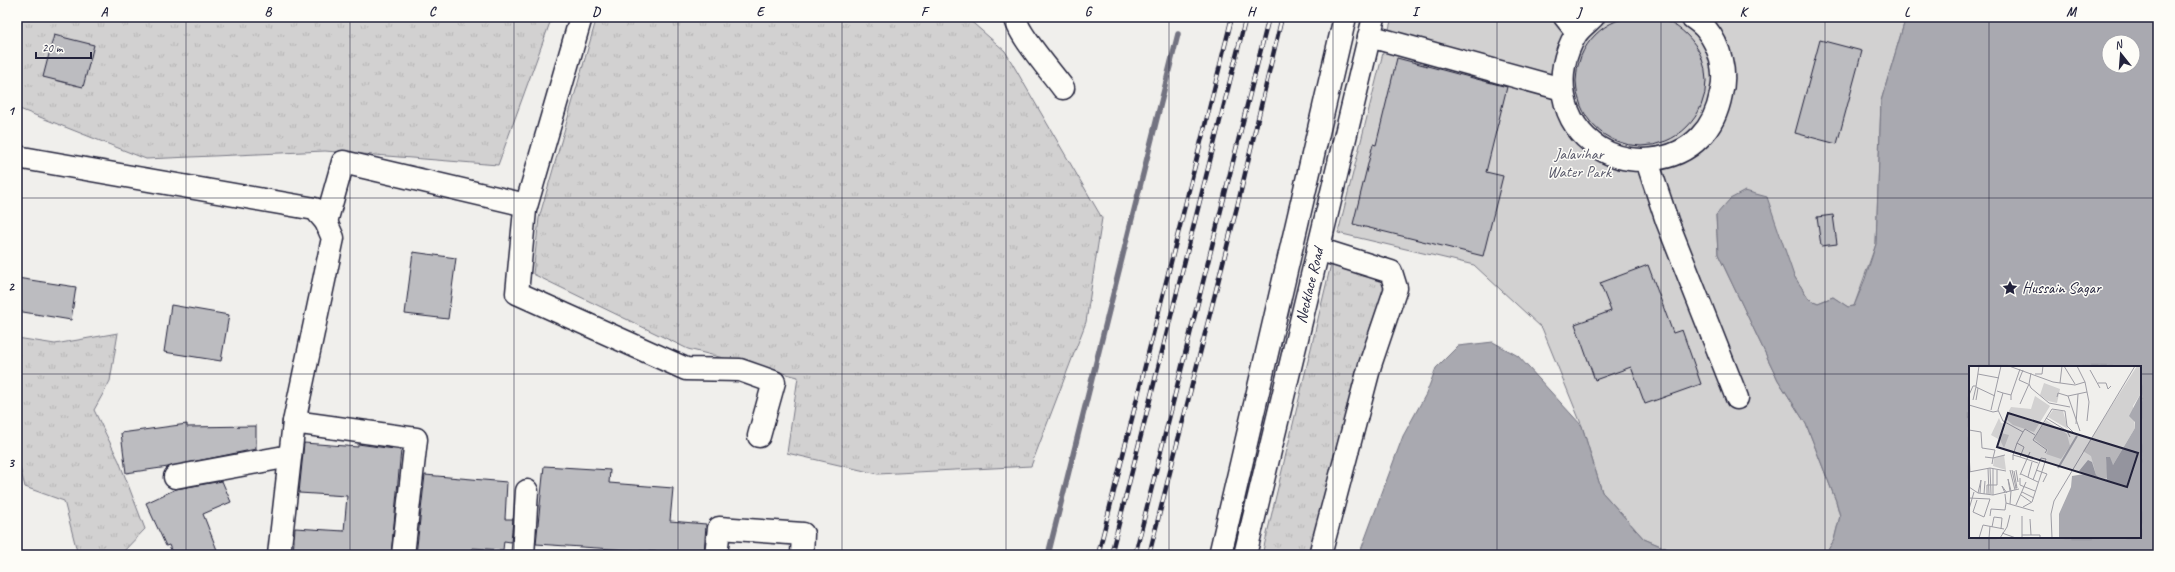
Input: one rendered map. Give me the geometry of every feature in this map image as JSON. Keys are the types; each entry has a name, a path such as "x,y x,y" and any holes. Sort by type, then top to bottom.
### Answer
{"street":[{"path":"581,17 526,206 517,293 686,369 740,370 774,382 759,436"},
{"path":"1016,17 1015,22 1024,37 1063,88"},
{"name":"Necklace Road","path":"1220,555 1345,17"},
{"path":"1593,17 1571,25 1564,59 1562,89 1568,112 1578,128 1600,149 1622,158 1647,161 1675,154 1694,142 1700,137 1717,113 1724,84 1720,55 1706,29 1692,17"},
{"path":"1372,27 1562,89"},
{"name":"Necklace Road","path":"1246,555 1372,27"},
{"path":"17,157 315,209 326,222 333,238 294,422 279,555"},
{"path":"1647,161 1667,221 1737,398"},
{"path":"326,222 343,162 526,206"},
{"path":"1318,249 1391,272 1396,288 1370,365 1320,555"},
{"path":"294,422 416,439 403,555"},
{"path":"175,477 290,456"},
{"path":"523,555 527,491"},
{"path":"716,555 719,528 803,534 802,555"}],"green space":[{"path":"17,17 552,17 498,165 325,151 146,159 17,108"},
{"path":"597,17 966,17 1005,51 1102,218 1086,322 1031,466 878,474 787,453 798,377 688,349 533,274 539,218"},
{"name":"Jalavihar Water Park","path":"1392,17 1906,17 1881,101 1876,244 1854,306 1848,307 1833,297 1818,303 1809,299 1794,276 1716,215 1718,254 1778,380 1806,424 1836,501 1840,516 1834,540 1825,555 1682,555 1644,539 1602,492 1582,426 1542,328 1474,265 1338,233"},
{"path":"1331,264 1386,279 1388,290 1311,555 1262,555"},
{"path":"118,333 110,381 94,410 119,461 145,529 120,555 78,555 64,501 25,487 17,456 17,338 55,344"}],"shaded area":[{"name":"Hussain Sagar","path":"1906,17 2158,17 2158,555 1825,555 1834,540 1840,516 1836,501 1806,424 1778,380 1718,254 1716,215 1730,199 1745,191 1767,197 1794,276 1809,299 1818,303 1833,297 1848,307 1854,306 1865,279 1876,244 1881,101"},
{"path":"1493,342 1518,356 1582,426 1602,492 1644,539 1682,555 1359,555 1403,436 1426,394 1436,368 1458,346"}],"building":[{"path":"1647,16 1660,18 1672,23 1692,40 1699,50 1704,62 1706,81 1704,100 1699,112 1682,132 1672,139 1660,144 1635,146 1622,144 1610,139 1590,122 1583,112 1578,100 1576,75 1578,62 1583,50 1600,30 1610,23 1622,18"},
{"path":"54,35 94,45 83,87 43,77"},
{"path":"1820,40 1862,51 1837,144 1795,133"},
{"path":"1397,58 1507,87 1486,172 1503,176 1483,256 1353,224 1373,144 1376,145"},
{"path":"1833,215 1837,244 1821,246 1817,217"},
{"path":"413,252 456,258 448,319 405,314"},
{"path":"1648,265 1673,333 1682,330 1701,384 1645,404 1631,367 1595,380 1575,324 1611,311 1600,283"},
{"path":"17,278 76,287 71,320 17,311"},
{"path":"171,305 229,315 221,361 164,352"},
{"path":"187,424 187,427 256,426 256,449 168,467 126,473 121,433"},
{"path":"304,443 358,447 358,444 401,450 391,555 293,554 295,528 344,531 347,496 299,493"},
{"path":"544,466 610,470 609,483 673,488 670,521 706,524 704,555 536,544"},
{"path":"425,475 507,482 505,519 513,519 511,542 504,541 503,550 472,548 471,555 416,555"},
{"path":"222,481 231,502 203,514 219,555 173,555 169,545 166,546 146,503 176,489"}],"waterway":[{"path":"1048,555 1178,34"}],"railway":[{"path":"1098,555 1232,17"},
{"path":"1111,555 1246,17"},
{"path":"1135,555 1269,17"},
{"path":"1149,555 1239,199 1282,17"}],"place":[{"name":"Hussain Sagar","path":"2010,288"}]}
